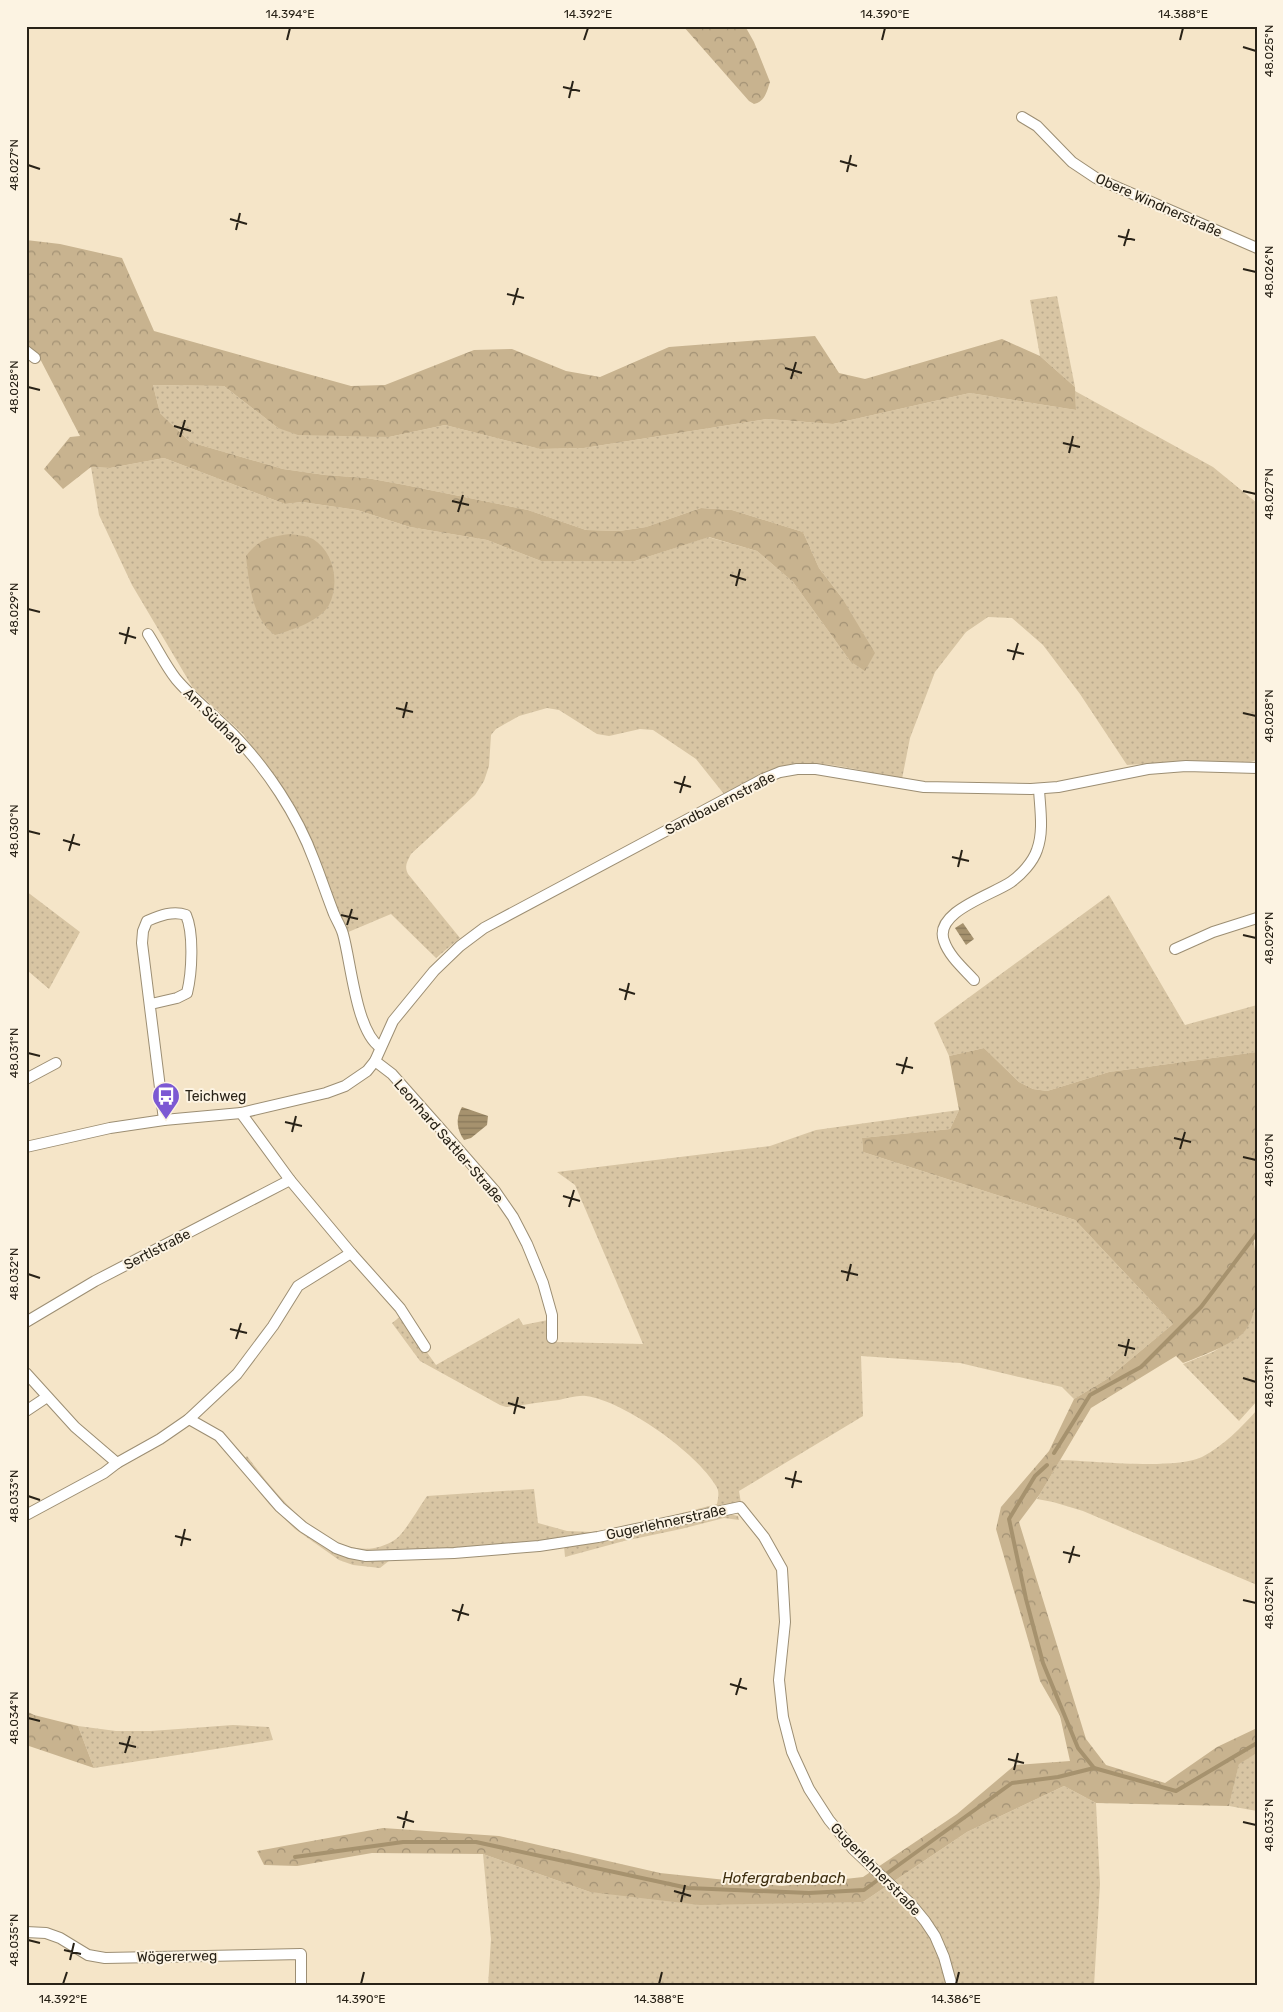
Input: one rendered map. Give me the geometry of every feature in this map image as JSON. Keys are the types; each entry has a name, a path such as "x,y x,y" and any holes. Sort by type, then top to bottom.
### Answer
{"street":[{"name":"Obere Windnerstraße","path":"1022,117 1037,126 1066,156 1092,176 1257,248"},
{"path":"26,351 35,358"},
{"name":"Am Südhang","path":"148,634 175,678 233,734 255,759 289,808 314,858 342,932 363,1021 370,1038 380,1047"},
{"name":"Sandbauernstraße","path":"26,1147 110,1128 164,1120 241,1113 326,1093 356,1080 375,1061 393,1021 410,1000 460,946 484,928 754,784 780,772 797,769 816,769 924,786 968,789 1039,789 1148,769 1186,766 1257,768"},
{"path":"974,980 949,951 943,938 944,924 953,913 1012,882 1030,864 1037,851 1041,834 1039,789"},
{"path":"151,1004 177,998 187,993 190,983 190,925 186,914 179,912 160,916 148,922 142,943 164,1120"},
{"path":"1175,949 1213,932 1257,918"},
{"name":"Leonhard Sattler-Straße","path":"375,1061 392,1074 439,1127 495,1191 513,1217 543,1283 552,1315 552,1338"},
{"path":"26,1079 56,1063"},
{"path":"241,1113 290,1180 400,1308 425,1347"},
{"name":"Sertlstraße","path":"26,1322 95,1281 290,1180"},
{"path":"26,1515 104,1473 189,1419 237,1374 273,1326 298,1286 351,1253"},
{"path":"26,1373 84,1436 117,1463"},
{"path":"26,1411 47,1397"},
{"name":"Gugerlehnerstraße","path":"189,1419 219,1436 280,1506 303,1527 336,1548 366,1556 454,1553 539,1546 598,1537 740,1507 764,1537 782,1569 785,1622 779,1680 783,1717 792,1752 809,1788 829,1820 875,1871 911,1904 925,1921 935,1936 944,1957 952,1986"},
{"name":"Wögererweg","path":"26,1932 46,1933 60,1938 88,1955 105,1958 301,1954 302,1986"}],"shaded area":[{"path":"1057,296 1075,387 1040,356 1030,300"},
{"path":"153,385 224,386 278,428 389,437 445,425 540,449 584,448 767,419 833,424 970,393 1076,410 1075,391 1213,467 1257,503 1257,760 1250,762 1193,761 1127,765 1080,694 1043,645 1012,618 988,617 966,632 935,672 910,738 902,779 839,766 806,763 791,764 763,773 724,794 696,759 653,730 640,729 609,736 597,734 559,710 547,708 519,716 496,729 491,735 489,766 484,781 475,795 411,854 406,864 408,874 460,938 436,958 391,914 346,933 293,803 243,734 193,688 132,585 99,515 91,467 110,468 164,458 285,504 302,502 357,510 410,527 487,540 541,561 635,561 708,537 757,551 793,582 850,661 842,598 819,568 803,532 732,510 701,508 646,527 619,531 586,530 528,510 405,485 367,478 283,469 190,442 160,413","holes":["334,588 327,606 312,620 288,631"]},
{"path":"26,891 80,932 49,989 28,971 26,973"},
{"path":"1109,895 1185,1025 1257,1005 1257,1052 1109,1072 1047,1091 1033,1089 1019,1082 984,1048 949,1056 934,1023"},
{"path":"963,923 974,939 966,945 955,928"},
{"path":"462,1107 488,1116 487,1125 471,1138 464,1140 458,1124 458,1116"},
{"path":"959,1110 950,1129 862,1138 863,1152 1075,1220 1173,1324 1107,1379 1074,1399 1062,1387 960,1363 861,1356 863,1416 739,1491 741,1503 586,1536 507,1546 362,1553 340,1546 298,1519 263,1483 245,1458 247,1456 275,1491 311,1526 332,1540 353,1548 375,1548 396,1539 408,1525 427,1496 534,1489 538,1523 567,1531 592,1532 643,1523 717,1504 717,1488 707,1473 677,1444 639,1418 602,1400 586,1396 506,1407 500,1405 420,1361 392,1323 401,1316 436,1365 519,1318 523,1325 548,1320 549,1341 643,1344 575,1185 557,1172 770,1146 816,1130"},
{"path":"1257,1307 1257,1401 1239,1421 1183,1364 1213,1352 1244,1332"},
{"path":"1257,1410 1257,1585 1083,1511 1037,1499 1060,1460 1154,1464 1190,1461 1202,1457 1217,1448"},
{"path":"239,1464 312,1538 390,1560 380,1568 353,1565 339,1560 295,1529 269,1504 238,1466"},
{"path":"724,1513 738,1516 739,1520 724,1518 565,1557 564,1546"},
{"path":"233,1725 269,1727 273,1740 94,1768 78,1726 116,1731 151,1731"},
{"path":"1257,1753 1257,1811 1229,1806 1239,1763"},
{"path":"1064,1786 1096,1803 1100,1884 1094,1986 488,1986 491,1939 483,1854 590,1892 863,1902 967,1832"}],"green space":[{"path":"683,26 745,26 754,42 770,82 763,99 754,104 749,101"},
{"path":"26,240 60,244 122,258 154,331 351,386 385,385 474,350 512,349 566,371 600,377 669,347 815,336 839,373 865,379 1002,339 1040,356 1075,387 1076,410 970,393 833,424 767,419 584,448 540,449 445,425 389,437 298,435 278,428 224,386 153,385 160,413 190,442 283,469 367,478 405,485 528,510 586,530 619,531 646,527 701,508 732,510 803,532 819,568 842,598 875,653 865,671 850,661 793,582 757,551 709,537 635,561 541,561 487,540 410,527 357,510 302,502 285,504 164,458 110,468 91,467 63,489 44,469 70,437 80,436 38,355 26,346"},
{"path":"290,534 313,539 326,552 333,569 334,587 329,605 319,616 305,624 275,635 261,620 253,600 246,556 260,542 276,536"},
{"path":"984,1048 1019,1082 1033,1089 1047,1091 1109,1072 1257,1052 1257,1236 1253,1236 1258,1285 1255,1309 1251,1320 1240,1336 1225,1345 1183,1363 1176,1356 1091,1408 1040,1494 1019,1522 1086,1739 1106,1765 1165,1783 1217,1747 1257,1728 1257,1753 1239,1764 1229,1806 1096,1803 1064,1786 967,1832 863,1902 700,1905 590,1892 483,1854 372,1853 297,1866 264,1865 257,1851 383,1828 499,1836 660,1873 782,1886 863,1877 957,1814 1015,1765 1070,1761 1060,1716 1040,1681 996,1529 1001,1507 1049,1451 1074,1399 1107,1379 1173,1324 1075,1220 863,1152 862,1138 950,1129 959,1110 949,1056"},
{"path":"26,1711 34,1715 78,1726 94,1768 26,1745"}],"waterway":[{"path":"1054,1453 1090,1395 1141,1367 1201,1307 1257,1233"},
{"path":"1047,1465 1035,1476 1009,1519 1026,1599 1043,1663 1078,1748 1094,1768"},
{"name":"Hofergrabenbach","path":"295,1857 403,1842 476,1842 688,1888 809,1893 864,1890 1012,1783 1058,1777 1094,1768 1176,1791 1257,1743"}],"place":[{"name":"Teichweg","path":"166,1120"}]}
